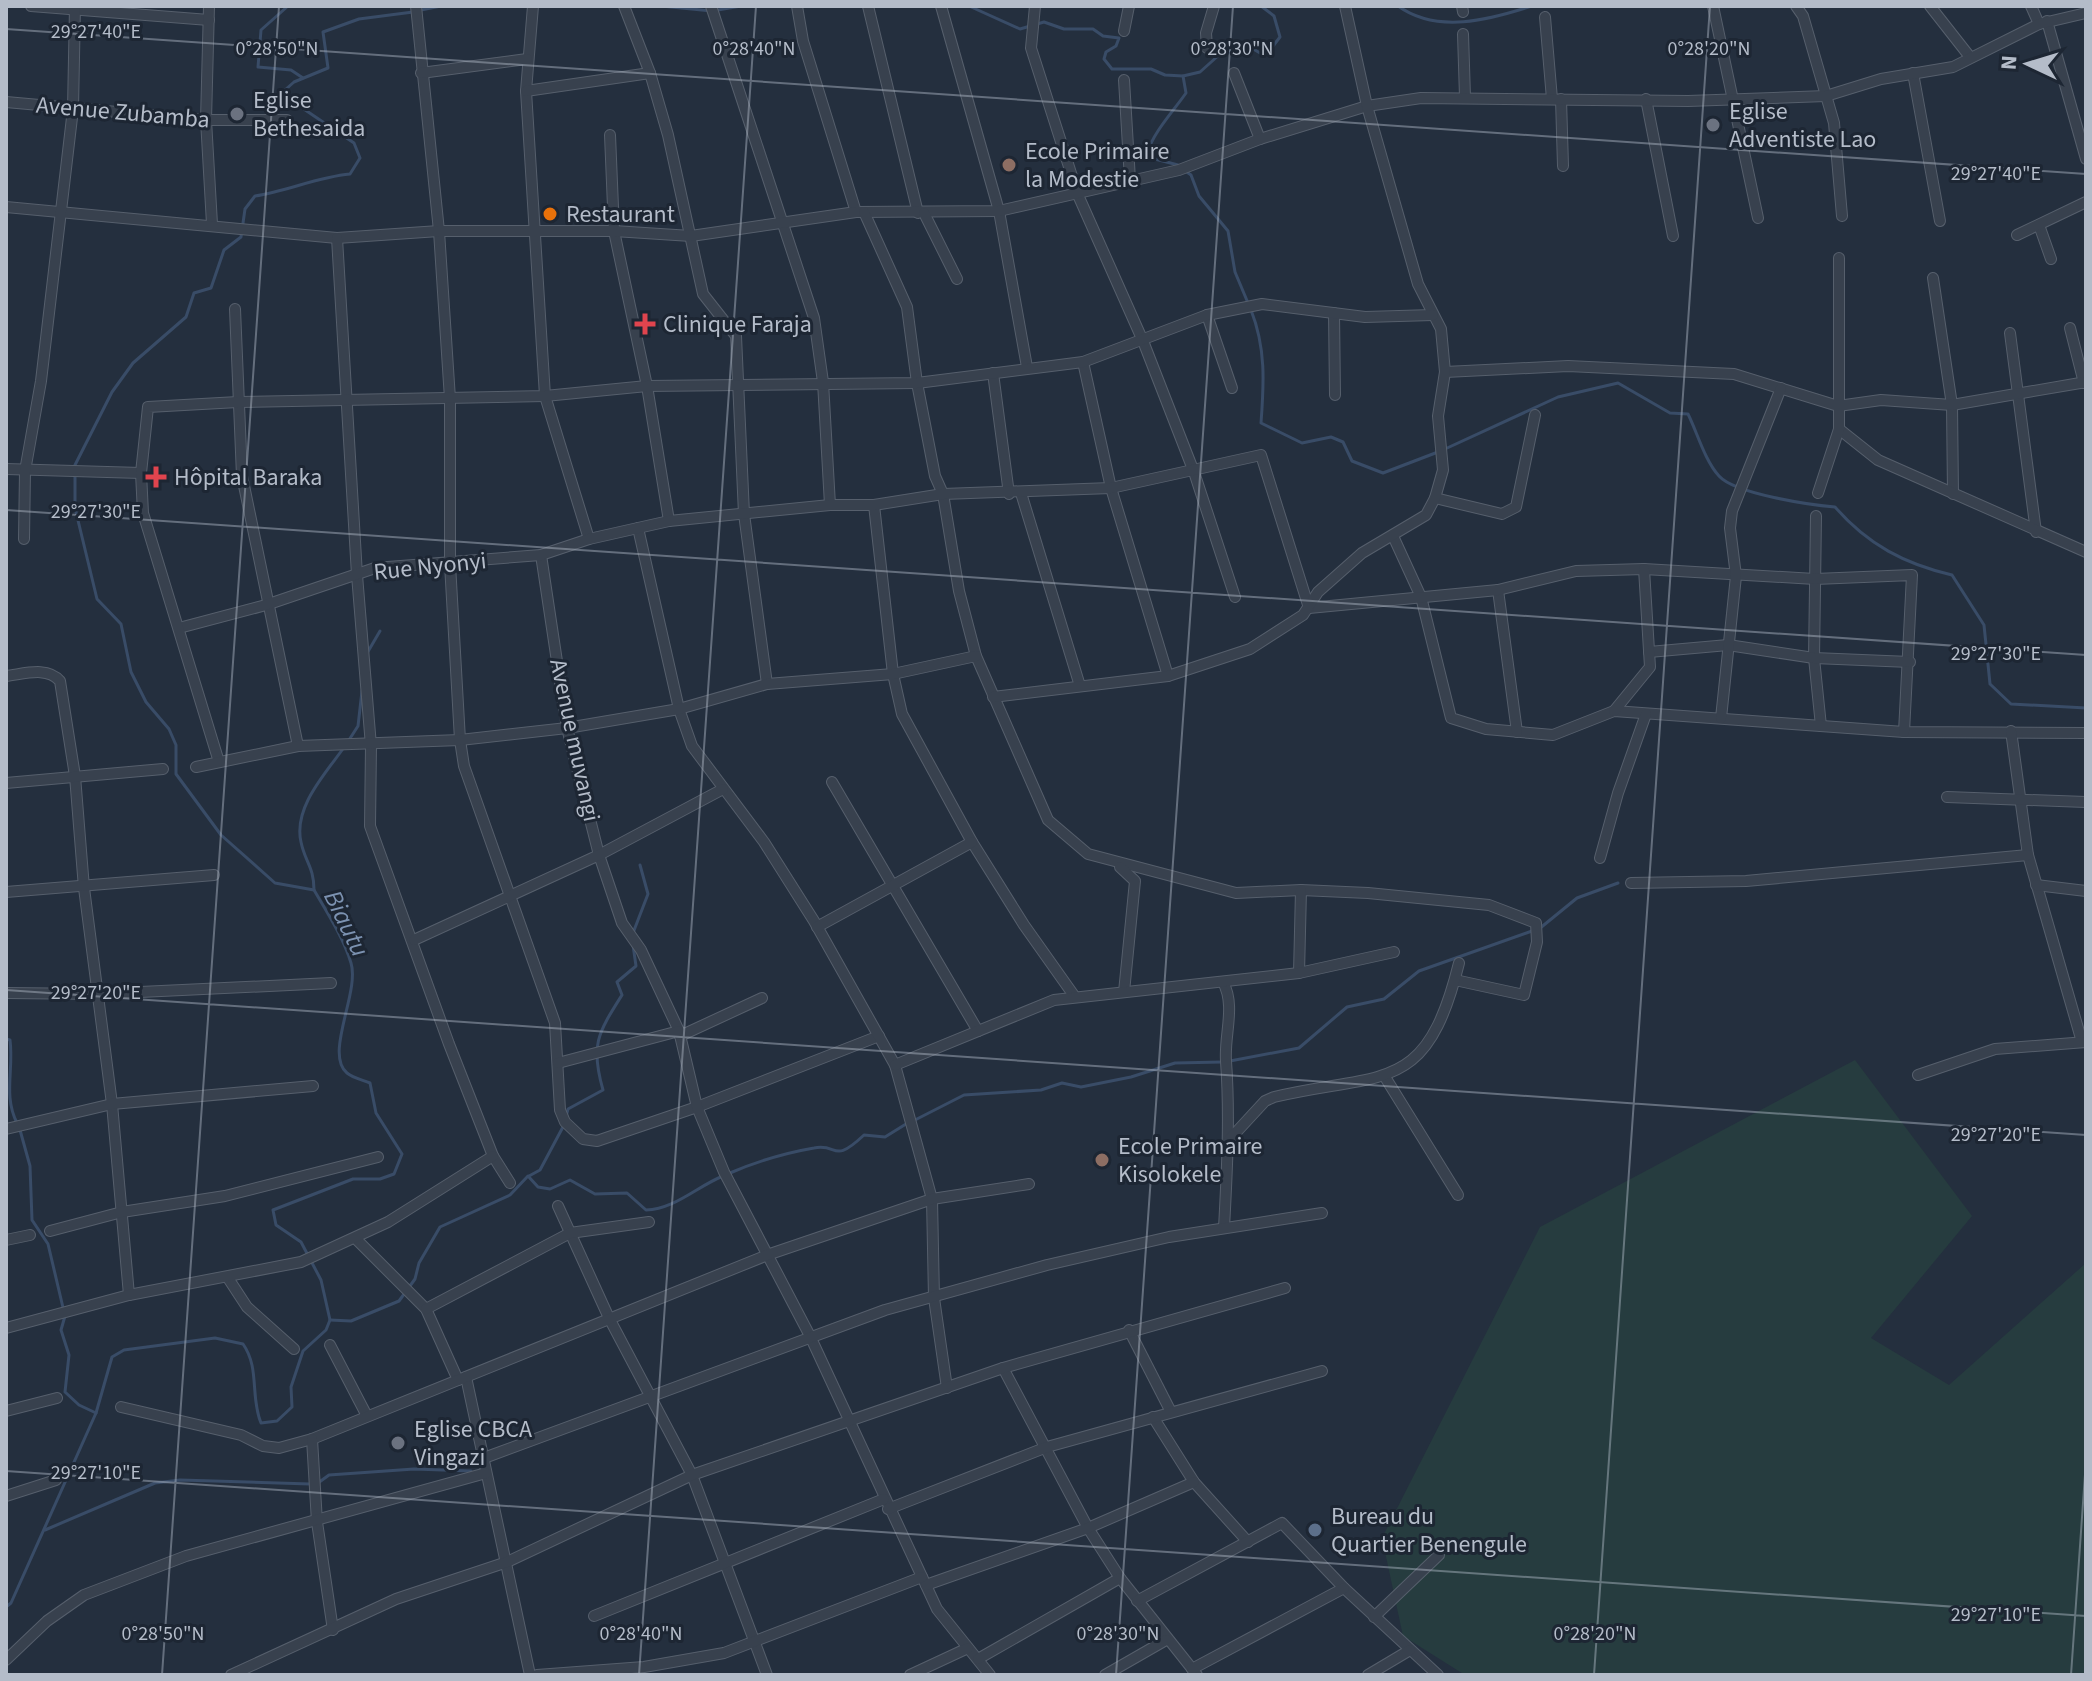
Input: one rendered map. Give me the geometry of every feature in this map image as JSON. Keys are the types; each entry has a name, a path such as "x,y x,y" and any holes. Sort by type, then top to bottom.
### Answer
{"street":[{"path":"31,6 209,20"},
{"path":"209,6 206,120 212,224"},
{"path":"533,6 526,91 545,396 589,539"},
{"path":"624,6 650,73 703,294 736,336 741,384 744,514 767,684"},
{"path":"711,6 814,318 823,382 830,505"},
{"path":"797,6 803,41 860,212 907,307 917,383 935,476 943,494 959,591 976,656 1048,820 1088,854 1236,893 1301,890 1489,905 1536,923 1537,942 1524,995 1455,980"},
{"path":"868,6 921,213 957,279"},
{"path":"941,6 999,211 1027,367"},
{"path":"1035,6 1031,48 1078,195 1143,341 1194,472 1235,597"},
{"path":"1124,31 1129,6"},
{"path":"1207,48 1206,33 1214,6"},
{"path":"993,697 1168,676 1250,649 1309,608 1333,576 1426,515 1435,498 1443,470 1438,416 1445,372 1441,329 1418,284 1367,106 1345,6"},
{"path":"1713,6 1730,98 1758,218"},
{"path":"1796,6 1803,16 1834,123 1842,216"},
{"path":"1930,6 1970,57"},
{"path":"2031,6 2043,22 2086,159"},
{"path":"416,7 439,231 450,399 450,564 460,740 464,766 555,1023 560,1110 565,1122 583,1139 597,1141 697,1107 879,1036"},
{"path":"24,539 25,471 41,381 73,109 75,8"},
{"path":"6,207 161,224 212,224 337,238 439,231 614,231 691,236 860,212 999,211 1179,170 1260,139 1367,106 1421,98 1465,97 1646,99 1826,96 1881,79 1953,67 2043,22 2086,13"},
{"path":"1545,17 1563,166"},
{"path":"1463,34 1465,97"},
{"path":"421,73 527,59"},
{"path":"526,91 650,73"},
{"path":"1234,73 1260,139"},
{"path":"1913,73 1940,221"},
{"path":"1124,80 1130,180"},
{"path":"1646,99 1673,236"},
{"name":"Avenue Zubamba","path":"6,102 206,120 287,120"},
{"path":"610,135 614,231 647,386 669,521"},
{"path":"2017,235 2086,202"},
{"path":"2039,225 2051,259"},
{"path":"337,238 357,575 371,746 370,826 414,940 449,1044 493,1156 510,1183"},
{"path":"1818,493 1839,429 1839,258"},
{"path":"1933,278 1952,405 1953,494"},
{"path":"219,762 143,513 141,473 148,407 346,399 545,396 647,386 917,383 1083,362 1207,315 1262,304 1365,317 1433,315"},
{"path":"235,309 242,476 266,605 298,746"},
{"path":"1334,313 1335,395"},
{"path":"1207,315 1232,388"},
{"path":"1445,372 1568,366 1696,370 1734,374 1838,406 1881,400 1952,405 2017,397 2085,383 2070,328"},
{"path":"2010,333 2036,532"},
{"path":"1083,362 1111,488 1168,676"},
{"path":"993,373 1009,494"},
{"path":"1721,718 1736,576 1730,528 1732,511 1781,388"},
{"path":"1435,498 1502,514 1516,507 1535,415"},
{"path":"1839,429 1878,460 2086,552"},
{"name":"Rue Nyonyi","path":"179,628 266,605 375,568 541,555 589,539 669,521 830,505 874,505 943,494 1111,488 1261,455 1309,608"},
{"path":"6,469 141,473"},
{"path":"1021,493 1080,686"},
{"path":"874,505 893,674 902,714 972,842 1024,925 1075,997"},
{"path":"1816,516 1814,658 1821,726"},
{"path":"638,528 679,709 692,746 764,842 817,927 895,1065 932,1199 934,1298 947,1388"},
{"path":"1393,536 1421,597 1451,718 1486,729 1553,735 1614,711 1904,732 2086,733"},
{"name":"Avenue muvangi","path":"541,555 567,728 599,855 622,923 641,950 679,1034 697,1107 726,1176 770,1254 810,1336 937,1609 990,1675"},
{"path":"1614,711 1650,667 1644,569"},
{"path":"1309,608 1498,590 1576,571 1644,569 1815,579 1912,575 1910,662 1904,732"},
{"path":"1498,590 1517,732"},
{"path":"1649,652 1728,645 1814,658 1910,662"},
{"path":"196,767 298,746 347,742 371,746 567,728 679,709 767,684 893,674 976,656"},
{"path":"6,676 41,672 51,673 60,681 75,776 84,888 112,1104 129,1295"},
{"path":"1600,858 1618,793 1646,714"},
{"path":"1918,1075 1995,1049 2084,1042 2028,855 2011,731"},
{"path":"6,783 163,769"},
{"path":"832,782 978,1031"},
{"path":"414,940 599,855 723,789"},
{"path":"1947,797 2086,802"},
{"path":"817,927 972,842"},
{"path":"1631,883 1746,881 2028,855"},
{"path":"1111,862 1132,874 1135,881 1124,992"},
{"path":"6,892 214,875"},
{"path":"2036,885 2086,891"},
{"path":"1299,973 1301,890"},
{"path":"895,1065 1054,1000 1299,973 1394,952"},
{"path":"1229,1140 1265,1101 1274,1097 1385,1077 1400,1071 1431,1038 1448,1009 1459,963"},
{"path":"1223,982 1229,994 1226,1062 1229,1140 1224,1228"},
{"path":"6,993 98,994 331,983"},
{"path":"558,1063 679,1034 762,998"},
{"path":"1385,1077 1458,1195"},
{"path":"14,1127 112,1104 313,1086"},
{"path":"6,1328 129,1295 228,1278 316,1257 356,1239 493,1156"},
{"path":"50,1231 122,1212 225,1196 378,1157"},
{"path":"121,1407 241,1435 263,1446 279,1448 312,1439 770,1254 932,1199 1029,1184"},
{"path":"558,1206 609,1318 692,1475 767,1675"},
{"path":"484,1458 885,1310 1047,1265 1169,1237 1322,1213"},
{"path":"426,1309 570,1233 649,1222"},
{"path":"6,1240 30,1235"},
{"path":"356,1239 426,1309 462,1379 484,1458 530,1675"},
{"path":"228,1278 247,1307 294,1349"},
{"path":"231,1675 396,1599 507,1562 692,1475 1003,1368 1285,1288"},
{"path":"1129,1330 1171,1412"},
{"path":"330,1345 367,1416"},
{"path":"1003,1368 1088,1528 1137,1601 1195,1672 1344,1588"},
{"path":"594,1616 726,1562 1047,1447 1322,1371"},
{"path":"6,1411 57,1398"},
{"path":"1153,1417 1194,1482 1248,1542"},
{"path":"312,1439 317,1522 333,1630"},
{"path":"6,1660 47,1621 84,1595 186,1556 486,1473"},
{"path":"6,1496 56,1480"},
{"path":"537,1675 644,1667 724,1653 924,1581 1088,1528 1194,1482"},
{"path":"1137,1601 1282,1523 1344,1588 1438,1675"},
{"path":"1374,1617 1404,1585 1439,1555"},
{"path":"978,1659 1120,1578"},
{"path":"1105,1675 1166,1640"},
{"path":"910,1675 968,1648"},
{"path":"1368,1675 1410,1650"}],"green space":[{"path":"1855,1060 1972,1216 1871,1338 1949,1385 2086,1263 2086,1675 1465,1675 1403,1636 1382,1538 1540,1227"}],"waterway":[{"path":"288,6 261,30 258,67 291,70 303,78"},
{"name":"Biautu","path":"421,10 441,6"},
{"name":"Biautu","path":"661,6 712,11 741,6"},
{"name":"Biautu","path":"969,6 1020,29 1044,22 1064,29 1093,29 1103,36 1119,38 1116,46 1106,52 1104,59 1112,69 1151,69 1165,75 1183,76 1200,72 1219,55 1250,47 1260,53 1270,50 1280,37 1274,16 1261,6"},
{"name":"Biautu","path":"1398,6 1413,15 1446,22 1481,20 1532,6"},
{"name":"Biautu","path":"6,1607 11,1603 96,1413 112,1357 124,1350 215,1338 243,1344 251,1363 261,1423 277,1421 292,1407 291,1387 303,1351 326,1330 330,1320 321,1280 301,1242 276,1225 273,1210 353,1179 380,1179 394,1174 402,1154 376,1113 370,1083 349,1075 341,1064 339,1052 351,990 351,963 340,935 314,890 275,883 221,835 176,774 176,745 169,729 146,702 131,672 121,624 97,599 75,508 75,465 112,392 133,363 186,317 194,293 211,288 224,250 241,237 245,209 255,196 350,174 360,158 354,143 286,97 285,90 294,82 328,68 323,32 359,19 413,12"},
{"path":"1178,165 1155,159 1148,152 1159,130 1186,93 1183,76"},
{"path":"1184,170 1191,175 1199,196 1228,231 1235,272 1248,303"},
{"path":"1251,310 1262,352 1261,423 1302,443 1331,437 1343,442 1352,461 1383,473 1438,452"},
{"path":"1445,449 1558,397 1618,383 1670,413 1688,414 1710,463 1719,476 1728,482 1774,498 1835,507 1861,532 1888,551 1952,575 1984,625 1990,684 2011,704 2086,708"},
{"path":"366,655 380,631"},
{"path":"349,740 358,726 362,691"},
{"path":"314,890 313,876 301,842 302,816 313,791 345,746"},
{"path":"633,933 648,894 640,865"},
{"path":"1539,929 1577,898 1618,883"},
{"path":"1230,1061 1299,1048 1347,1007 1384,999 1419,971 1532,931"},
{"path":"566,1117 568,1109 603,1090 597,1062 599,1040 622,995 617,982 636,966 633,945"},
{"path":"6,1039 10,1040 10,1093 17,1123"},
{"path":"913,1121 964,1095 1041,1090 1062,1083 1081,1087 1131,1077 1175,1063 1222,1062"},
{"path":"730,1173 803,1150 822,1147 841,1151 864,1135 885,1137 906,1124"},
{"path":"529,1176 540,1170 564,1125"},
{"path":"20,1130 30,1166 32,1220 48,1244 65,1316 61,1330 69,1355 65,1392 79,1405 96,1413"},
{"path":"330,1320 351,1321 399,1301 415,1279 419,1263 440,1227 510,1195 528,1176 538,1187 550,1189 570,1180 595,1194 627,1193 646,1210 676,1202 723,1176"},
{"path":"318,1483 329,1475 414,1469 471,1471"},
{"path":"45,1530 155,1483 180,1480 310,1484"}],"place":[{"name":"Eglise Bethesaida","path":"237,114"},
{"name":"Eglise Adventiste Lao","path":"1713,125"},
{"name":"Ecole Primaire la Modestie","path":"1009,165"},
{"name":"Restaurant","path":"550,214"},
{"name":"Clinique Faraja","path":"645,324"},
{"name":"Hôpital Baraka","path":"156,477"},
{"name":"Ecole Primaire Kisolokele","path":"1102,1160"},
{"name":"Eglise CBCA Vingazi","path":"398,1443"},
{"name":"Bureau du Quartier Benengule","path":"1315,1530"}]}
